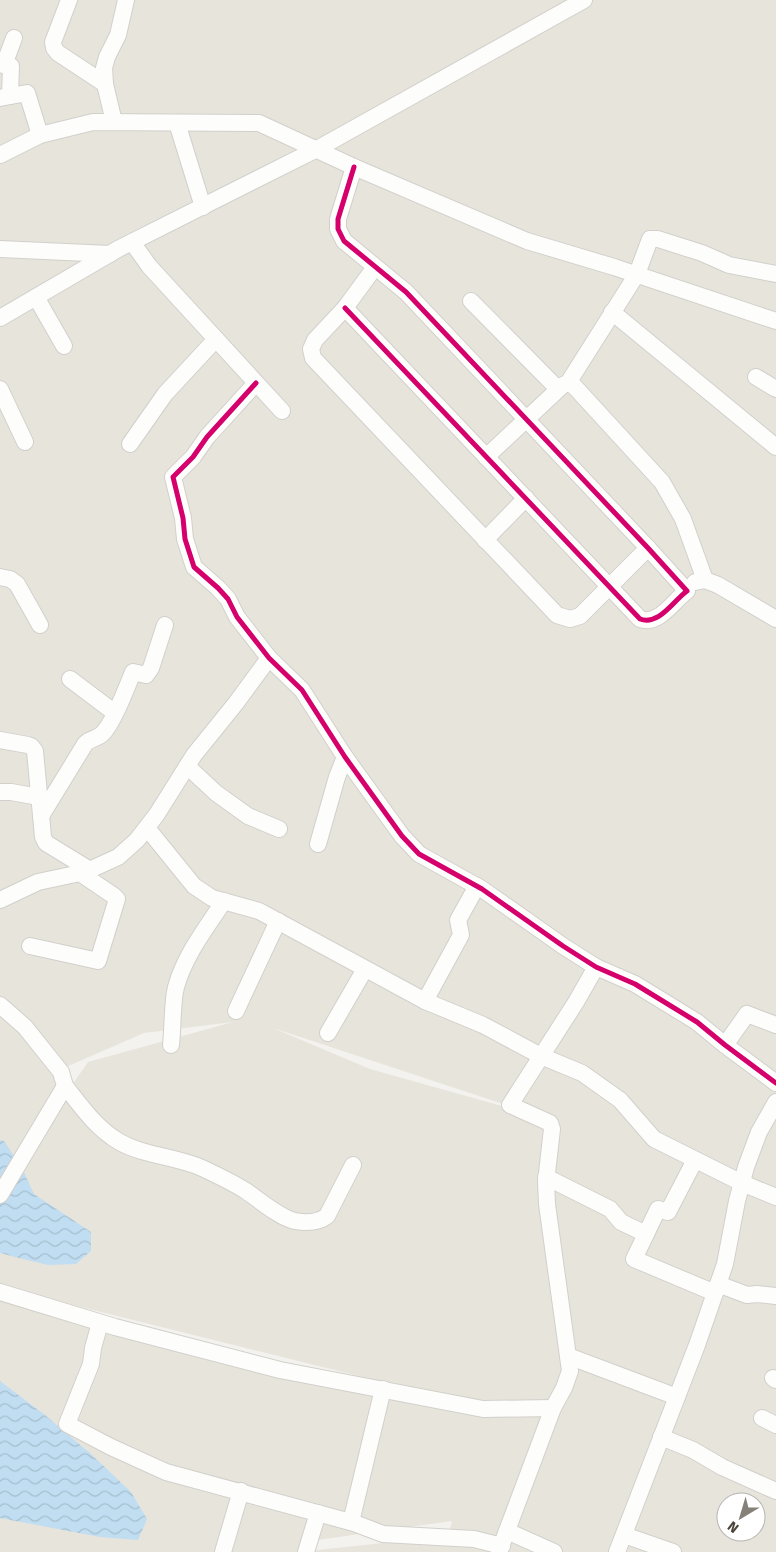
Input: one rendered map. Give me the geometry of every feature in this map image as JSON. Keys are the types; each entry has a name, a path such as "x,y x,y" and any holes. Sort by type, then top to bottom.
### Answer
{"street":[{"path":"69,0 53,42 54,48 58,53 105,84"},
{"path":"114,122 105,84 104,68 107,56 118,35 126,0"},
{"path":"0,318 132,242 316,149 576,2"},
{"path":"14,38 2,64 11,66 5,97 27,93 40,135"},
{"path":"0,155 40,135 94,122 259,123 354,167 527,241 637,274 776,321"},
{"path":"177,123 203,207"},
{"path":"354,167 338,219 338,229 344,241 406,292 687,591"},
{"path":"486,456 563,386 637,274 650,239 658,239 702,253 729,265 776,274"},
{"path":"132,242 149,266 282,411"},
{"path":"0,249 110,254"},
{"path":"375,267 345,308 315,340 311,349 313,358 557,615 570,619 580,616 648,548"},
{"path":"36,297 64,346"},
{"path":"471,301 563,386 574,386 662,482 683,520 705,580"},
{"path":"345,308 640,618 647,621 654,619 695,582 705,580 774,613"},
{"path":"612,312 776,447"},
{"path":"130,444 165,394 216,339"},
{"path":"756,377 776,389"},
{"path":"256,383 207,437 193,457 173,477 183,518 185,539 194,567 228,598 238,617 269,658 302,690 345,757 402,836 419,854 476,886 596,967 635,984 697,1022 725,1046 776,1083"},
{"path":"0,389 24,442"},
{"path":"486,540 526,498"},
{"path":"0,577 10,579 17,584 40,625"},
{"path":"41,816 85,744 89,740 102,735 115,712 133,672 146,675 151,668 165,625"},
{"path":"0,900 38,882 85,871 118,857 137,840 194,755 269,658"},
{"path":"70,679 115,712"},
{"path":"0,740 28,745 35,751 43,837 46,843 85,871 116,899 98,960 30,946"},
{"path":"318,844 337,777 345,757"},
{"path":"187,766 216,792 248,816 279,829"},
{"path":"0,792 39,797"},
{"path":"146,828 194,886 212,898 259,911 425,1001 483,1025 541,1056 582,1073 620,1100 654,1139 742,1183 776,1197"},
{"path":"425,1001 461,935 458,920 476,886"},
{"path":"171,1045 176,988 183,968 204,930 224,901"},
{"path":"236,1012 278,921"},
{"path":"502,1543 553,1408 564,1388 570,1371 547,1204 546,1177 552,1129 550,1123 510,1105 576,1002 596,967"},
{"path":"328,1033 365,969"},
{"path":"0,1005 25,1027 61,1072 65,1086 94,1120 118,1141 132,1148 200,1167 246,1191 266,1206 293,1221 321,1221 327,1216 353,1165"},
{"path":"725,1046 747,1014 776,1025"},
{"path":"0,1195 65,1086"},
{"path":"617,1552 717,1288 725,1264 742,1183 759,1132 776,1102"},
{"path":"695,1160 668,1212 658,1209 634,1259 717,1288 747,1295 764,1294 776,1296"},
{"path":"546,1177 610,1209 621,1222 646,1234"},
{"path":"0,1292 100,1323 280,1370 483,1409 553,1408"},
{"path":"100,1323 91,1364 67,1424 111,1447 166,1472 351,1522 383,1534 474,1539 554,1552"},
{"path":"568,1356 677,1397"},
{"path":"351,1522 383,1389"},
{"path":"661,1437 693,1450 722,1467 776,1491"},
{"path":"223,1552 241,1492"},
{"path":"306,1552 318,1513"},
{"path":"624,1535 673,1552"}],"shaded area":[{"path":"0,0 776,0 776,1552 299,1552 0,1552 0,1290 305,1381 387,1383 0,1287","holes":["233,1022 88,1062 74,1082 59,1070 144,1033","273,1028 524,1111 370,1069","452,1521 448,1536 299,1552 303,1542"]}],"water":[{"path":"0,1140 4,1141 22,1168 34,1194 91,1232 91,1251 76,1264 48,1265 0,1253"},
{"path":"0,1381 45,1415 91,1454 131,1492 147,1519 138,1540 100,1537 0,1518"}],"cycle path":[{"path":"345,308 640,619 647,620 660,616 687,591 406,292 344,241 338,229 338,219 354,167"},
{"path":"256,383 207,437 193,457 173,477 183,518 185,539 194,567 228,599 237,617 269,658 302,690 345,757 402,836 419,854 482,889 596,967 635,984 697,1022 776,1083"}]}
